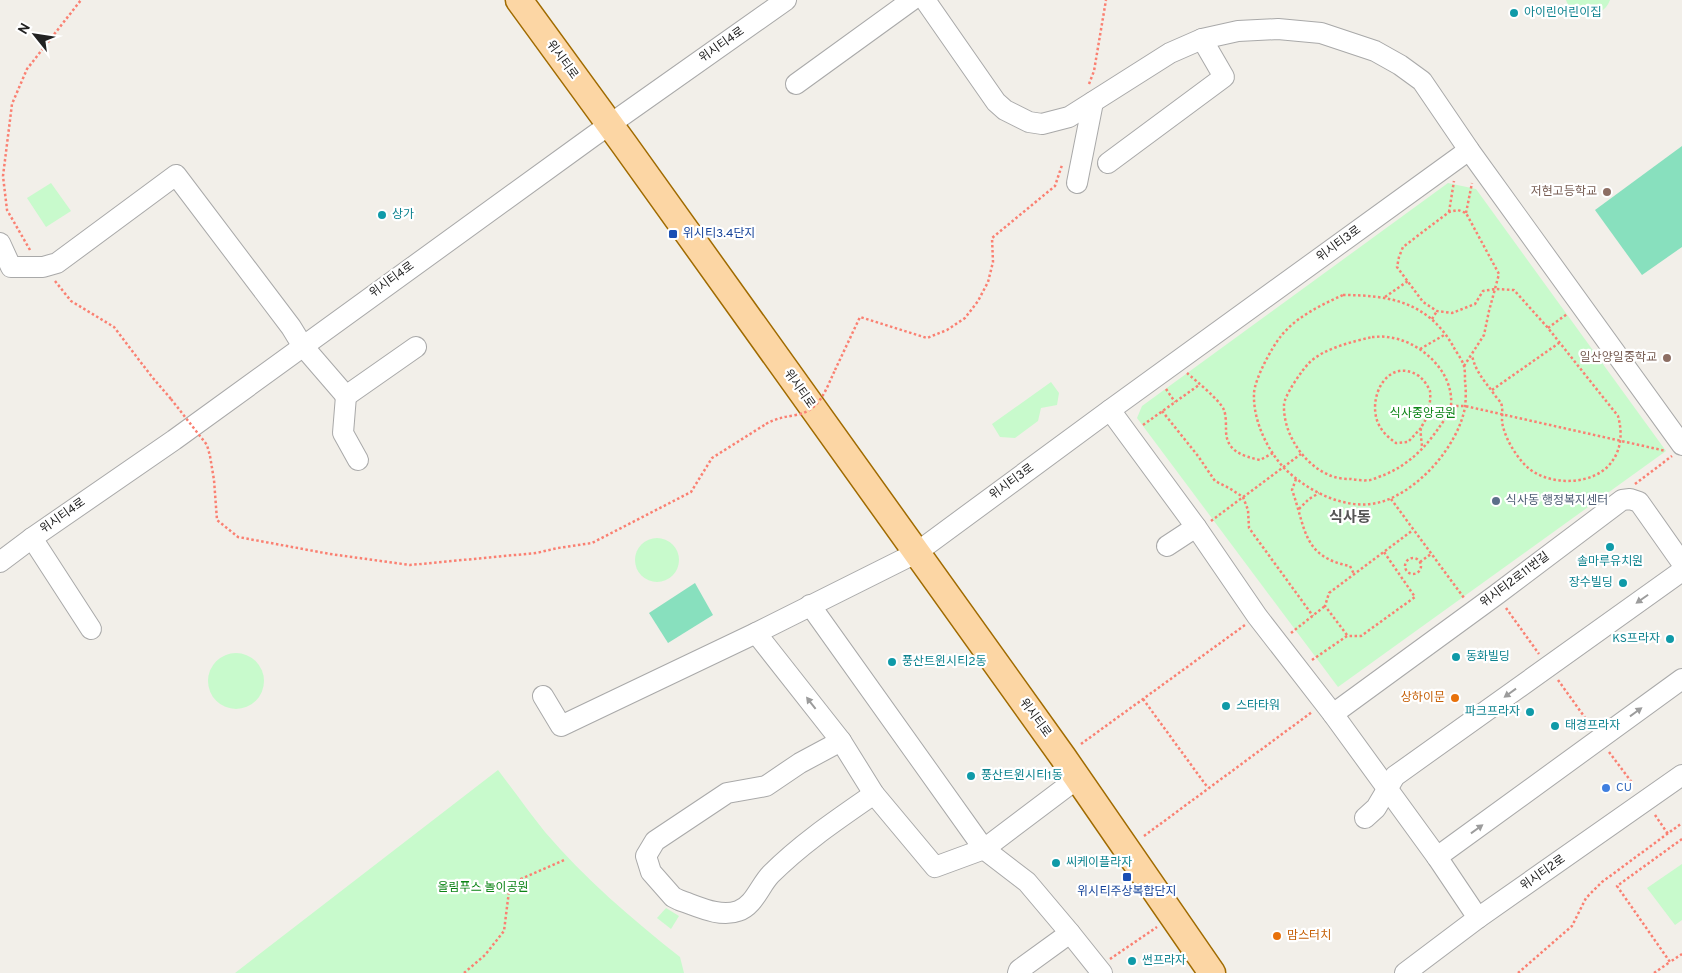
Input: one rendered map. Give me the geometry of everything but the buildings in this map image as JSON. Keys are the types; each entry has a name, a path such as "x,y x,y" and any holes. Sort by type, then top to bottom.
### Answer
{"main road":[{"name":"위시티로","path":"519,0 1078,778 1212,973"}],"street":[{"name":"위시티4로","path":"0,562 174,440 302,345 609,124 786,0"},
{"path":"796,84 912,0"},
{"path":"925,0 996,102 1005,110 1023,120 1042,124 1069,117 1170,53 1202,38 1238,32 1278,28 1321,33 1375,51 1400,65 1422,81 1469,150 1682,445"},
{"path":"1108,163 1224,77 1202,38"},
{"path":"1077,183 1093,102"},
{"name":"위시티3로","path":"543,696 561,726 756,633 916,553 1469,150"},
{"path":"0,243 11,267 43,267 57,263 176,175 302,345 346,396 342,433 358,460"},
{"path":"346,396 416,347"},
{"path":"1110,410 1202,525 1258,616 1323,712 1386,789 1437,857 1478,918"},
{"name":"위시티2로11번길","path":"1323,712 1496,595 1622,500 1630,499 1639,502 1682,563"},
{"path":"1167,546 1202,525"},
{"path":"32,538 91,629"},
{"path":"1365,818 1376,808 1395,776 1682,571"},
{"path":"810,605 984,849 1026,882 1100,970"},
{"path":"756,633 841,741 874,794 935,867 984,849 1078,778"},
{"path":"1437,857 1682,679"},
{"path":"841,741 766,786 727,793 655,841 646,856 651,872 679,900 724,914 740,911 751,901 768,876 792,855 820,832 874,794"},
{"name":"위시티2로","path":"1405,973 1478,918 1682,775"},
{"path":"1018,973 1019,970 1070,933"}],"path":[{"path":"81,0 27,69 12,104 3,176 7,210 30,250 71,301 114,327 207,444 214,480 217,520 238,537 330,554 410,565 536,553 592,543 691,492 712,458 774,418 805,414 819,404 860,317 927,338 947,330 965,318 978,301 988,282 993,262 992,238"},
{"path":"1450,212 1455,178"},
{"path":"1464,366 1484,336 1499,274 1466,213 1473,178"},
{"path":"1466,213 1458,210 1450,212 1403,246 1397,267 1423,302 1437,311 1452,313 1475,304 1484,291 1496,289 1514,290 1548,328 1618,416 1621,429 1620,441 1614,460 1594,476 1572,481 1549,479 1538,475 1526,465 1509,443 1503,426 1502,404 1475,368 1472,355"},
{"path":"1385,297 1408,281"},
{"path":"1343,294 1385,297 1417,308 1432,319 1446,334 1464,366 1465,406 1460,424 1449,448 1423,476 1404,492 1390,499 1375,503 1356,504 1340,500 1319,493 1296,480 1273,453 1256,420 1254,392 1267,356 1281,335 1304,316 1343,294"},
{"path":"1432,319 1437,311"},
{"path":"1548,328 1570,311"},
{"path":"1420,349 1446,334"},
{"path":"1372,337 1387,337 1408,342 1432,358 1444,374 1451,406 1444,421 1422,449 1407,464 1371,480 1329,475 1313,465 1301,454 1286,427 1284,404 1291,389 1309,363 1327,352 1348,343 1372,337"},
{"path":"1492,390 1559,343"},
{"path":"1421,428 1408,442 1396,443 1385,435 1378,423 1374,406 1377,394 1388,377 1399,370 1411,371 1422,378 1430,391 1430,402 1421,428 1422,449"},
{"path":"1183,371 1200,384 1224,410 1226,438 1230,447 1249,458 1260,460 1273,453"},
{"path":"1137,429 1200,384"},
{"path":"1163,385 1175,402"},
{"path":"1451,406 1465,406 1666,451 1675,455 1637,480 1632,487"},
{"path":"1162,411 1198,456 1215,481 1243,497 1248,510 1249,528 1312,616"},
{"path":"1202,525 1301,454"},
{"path":"1296,480 1292,490 1310,542 1327,560 1350,566 1354,574"},
{"path":"1300,509 1309,499 1319,493"},
{"path":"1390,499 1467,602"},
{"path":"1290,634 1325,606 1328,593 1413,530"},
{"path":"1311,661 1347,636 1361,636 1415,597 1384,552"},
{"path":"1420,562 1431,554"},
{"path":"1416,558 1420,562 1421,569 1417,574 1412,574 1406,570 1405,564 1408,560 1416,558"},
{"path":"1399,574 1406,570"},
{"path":"1502,602 1542,657"},
{"path":"1325,606 1347,636"},
{"path":"1081,744 1248,623"},
{"path":"1558,680 1595,732"},
{"path":"1143,699 1208,788"},
{"path":"1144,836 1208,788 1323,712"},
{"path":"1605,747 1633,784"},
{"path":"1654,814 1668,834"},
{"path":"1518,973 1572,926 1586,898 1602,882 1682,823"},
{"path":"1670,962 1617,886 1682,839"},
{"path":"464,973 485,956 504,931 509,891 520,879 564,860"},
{"path":"1100,970 1173,916"},
{"path":"1654,973 1682,954"}],"green space":[{"path":"1566,0 1610,0 1601,12 1588,16 1575,12"},
{"path":"1682,146 1682,247 1642,275 1595,210"},
{"path":"51,183 71,211 46,227 27,198"},
{"name":"식사중앙공원","path":"1448,183 1476,189 1666,451 1338,687 1137,418 1142,406"},
{"path":"1051,382 1059,393 1057,405 1041,408 1038,421 1015,438 1000,437 992,424"},
{"path":"653,538 661,538 673,544 679,560 673,576 661,582 653,582 641,576 635,564 635,556 641,544"},
{"path":"695,583 713,615 668,643 649,613"},
{"path":"236,653 247,655 256,661 262,670 264,681 262,692 256,701 247,707 236,709 225,707 216,701 210,692 208,681 210,670 216,661 225,655"},
{"name":"올림푸스 놀이공원","path":"498,770 545,832 576,866 627,913 680,957 684,973 235,973"},
{"path":"1682,864 1682,920 1675,925 1647,888"},
{"path":"666,908 679,916 671,929 657,918"}],"place":[{"name":"아이린어린이집","path":"1514,13"},
{"name":"저현고등학교","path":"1607,192"},
{"name":"상가","path":"382,215"},
{"name":"위시티3.4단지","path":"673,234"},
{"name":"일산양일중학교","path":"1667,358"},
{"name":"식사동 행정복지센터","path":"1496,501"},
{"name":"솔마루유치원","path":"1610,547"},
{"name":"장수빌딩","path":"1623,583"},
{"name":"KS프라자","path":"1670,639"},
{"name":"동화빌딩","path":"1456,657"},
{"name":"풍산트윈시티2동","path":"892,662"},
{"name":"상하이문","path":"1455,698"},
{"name":"스타타워","path":"1226,706"},
{"name":"파크프라자","path":"1530,712"},
{"name":"태경프라자","path":"1555,726"},
{"name":"풍산트윈시티1동","path":"971,776"},
{"name":"CU","path":"1606,788"},
{"name":"씨케이플라자","path":"1056,863"},
{"name":"위시티주상복합단지","path":"1127,877"},
{"name":"맘스터치","path":"1277,936"},
{"name":"썬프라자","path":"1132,961"}],"district":[{"name":"식사동","path":"1350,518"}]}
